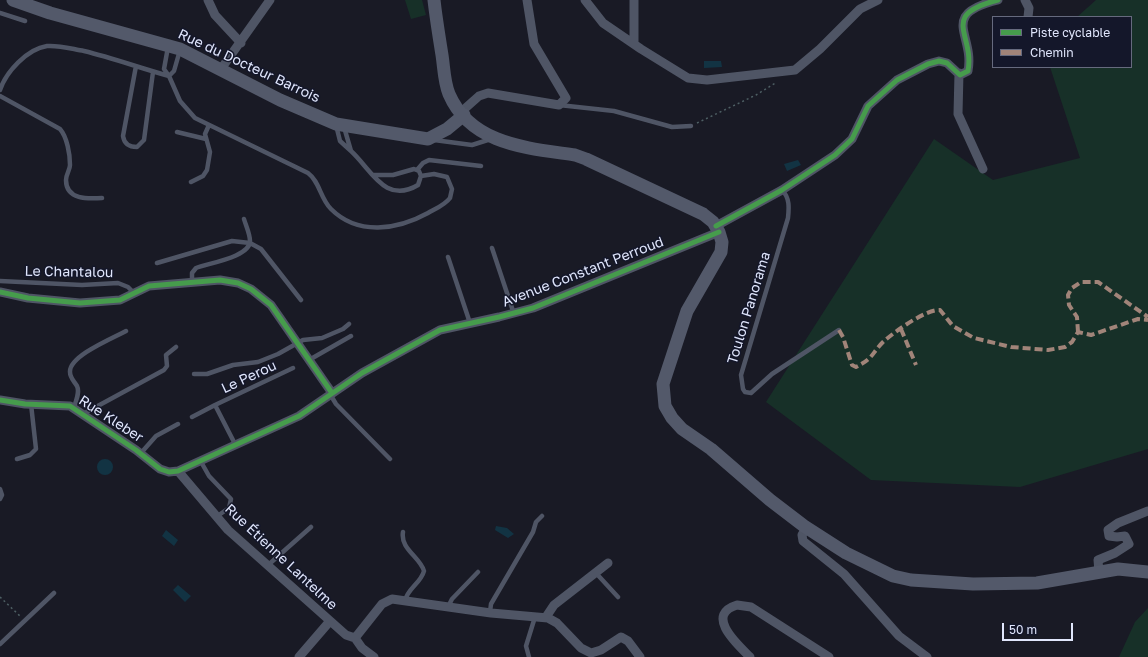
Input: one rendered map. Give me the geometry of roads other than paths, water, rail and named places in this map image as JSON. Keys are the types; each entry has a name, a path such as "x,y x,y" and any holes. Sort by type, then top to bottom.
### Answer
{"main road":[{"name":"Rue du Docteur Barrois","path":"13,0 50,13 174,47 221,69 280,100 340,125 428,139"},
{"path":"434,0 446,80 450,94 462,113 476,128 492,138 508,144 575,155 586,159 703,214 718,229 722,248 720,256 687,311 663,384 665,406 672,418 682,429 711,449 770,500 846,554 875,569 893,576 911,580 973,584 1037,583 1118,569 1148,572"},
{"path":"428,139 447,129 462,113"}],"street":[{"path":"208,0 215,15 241,43"},
{"path":"221,69 241,43 270,0"},
{"path":"462,113 479,96 488,93 559,105 566,98 534,44 527,0"},
{"path":"585,0 603,23 634,43 640,50 688,78 707,80 795,70 820,49 860,9 878,0"},
{"path":"634,0 634,43"},
{"path":"983,169 958,114 959,73 964,74 968,71 970,63 963,30 963,22 966,14 981,4 998,0"},
{"path":"1025,0 1029,8 1028,16"},
{"name":"Avenue Constant Perroud","path":"178,471 299,416 383,360 432,334 446,328 514,314 533,308 718,229 782,190 835,155 852,138 868,106 897,80 928,64 939,61 947,63 959,73"},
{"path":"0,292 28,298 80,303 114,301 149,286 226,280 251,289 271,305 331,394"},
{"name":"Rue Kleber","path":"0,400 31,404 66,405 74,407 163,470 169,472 178,471"},
{"name":"Rue Étienne Lantelme","path":"178,471 216,518 267,566 346,636 355,638 362,648 374,657"},
{"path":"1099,572 1098,560 1115,553 1129,544 1125,536 1110,536 1108,530 1118,523 1148,511"},
{"path":"806,527 802,535 802,540 844,574 898,636 927,657"},
{"path":"546,617 554,605 608,563"},
{"path":"355,638 385,602 390,599 490,612 546,617 557,623 588,652 597,652 622,637 628,641 640,657"},
{"path":"750,657 728,633 724,626 726,612 737,605 750,606 829,657"},
{"path":"299,657 330,621"}],"lane":[{"path":"0,13 25,20"},
{"path":"0,90 11,70 31,53 47,46 58,46 81,51 169,76"},
{"path":"174,47 164,69 185,108 195,118 308,174 314,178 324,201 337,214 358,225 380,228 392,227 417,218 438,207 450,198 452,189 447,177 434,174 421,176"},
{"path":"169,76 174,72 174,47"},
{"path":"136,66 124,136 125,142 130,146 137,147 144,140 153,72"},
{"path":"0,96 60,129 65,136 70,162 66,178 68,188 75,196 87,199 102,198"},
{"path":"559,105 614,111 672,127 691,126"},
{"path":"191,182 204,176 207,170 210,152 205,134 209,125"},
{"path":"340,125 337,131 340,141 384,187 397,190 415,186 421,176"},
{"path":"340,125 351,151"},
{"path":"177,132 206,139"},
{"name":"Rue du Docteur Barrois","path":"428,139 472,145 492,138"},
{"path":"373,175 393,174 417,170 423,162 429,160 481,166"},
{"path":"417,170 421,176"},
{"name":"Toulon Panorama","path":"782,190 786,194 789,205 788,218 741,375 743,389 745,392 751,393 772,374 839,330"},
{"path":"192,283 192,272 196,268 243,253 250,243 244,219"},
{"path":"157,263 232,242 250,243 261,249 301,300"},
{"path":"492,248 514,314"},
{"path":"448,257 470,323"},
{"name":"Le Chantalou","path":"0,281 82,285 118,283 128,287 134,293"},
{"path":"194,374 207,374 233,365 258,362 278,354 306,339 324,337 343,329 349,324"},
{"path":"74,407 78,390 71,378 71,365 82,355 126,331"},
{"path":"309,360 351,336"},
{"path":"83,414 164,370 167,366 166,355 176,347"},
{"name":"Le Perou","path":"192,417 293,368"},
{"path":"331,394 336,404 390,459"},
{"path":"17,459 30,455 36,449 31,404"},
{"path":"215,405 235,444"},
{"path":"141,453 156,436 178,424"},
{"path":"200,460 209,476 231,500 229,508 216,518"},
{"path":"0,489 2,494 0,499"},
{"path":"490,612 491,604 533,532 536,522 542,516"},
{"path":"267,566 311,527"},
{"path":"403,532 403,542 420,562 424,571 404,601"},
{"path":"448,607 452,599 478,572"},
{"path":"595,572 618,597"},
{"path":"0,644 54,593"},
{"path":"529,657 526,644 535,616"}],"water":[{"path":"704,61 721,61 722,67 704,68"},
{"path":"798,160 801,165 787,171 784,164"},
{"path":"105,459 111,461 113,467 111,473 105,475 99,473 97,467 99,461"},
{"path":"496,526 507,528 514,534 508,538 495,530"},
{"path":"166,530 178,540 174,546 162,536"},
{"path":"178,585 191,596 185,602 173,590"}]}
